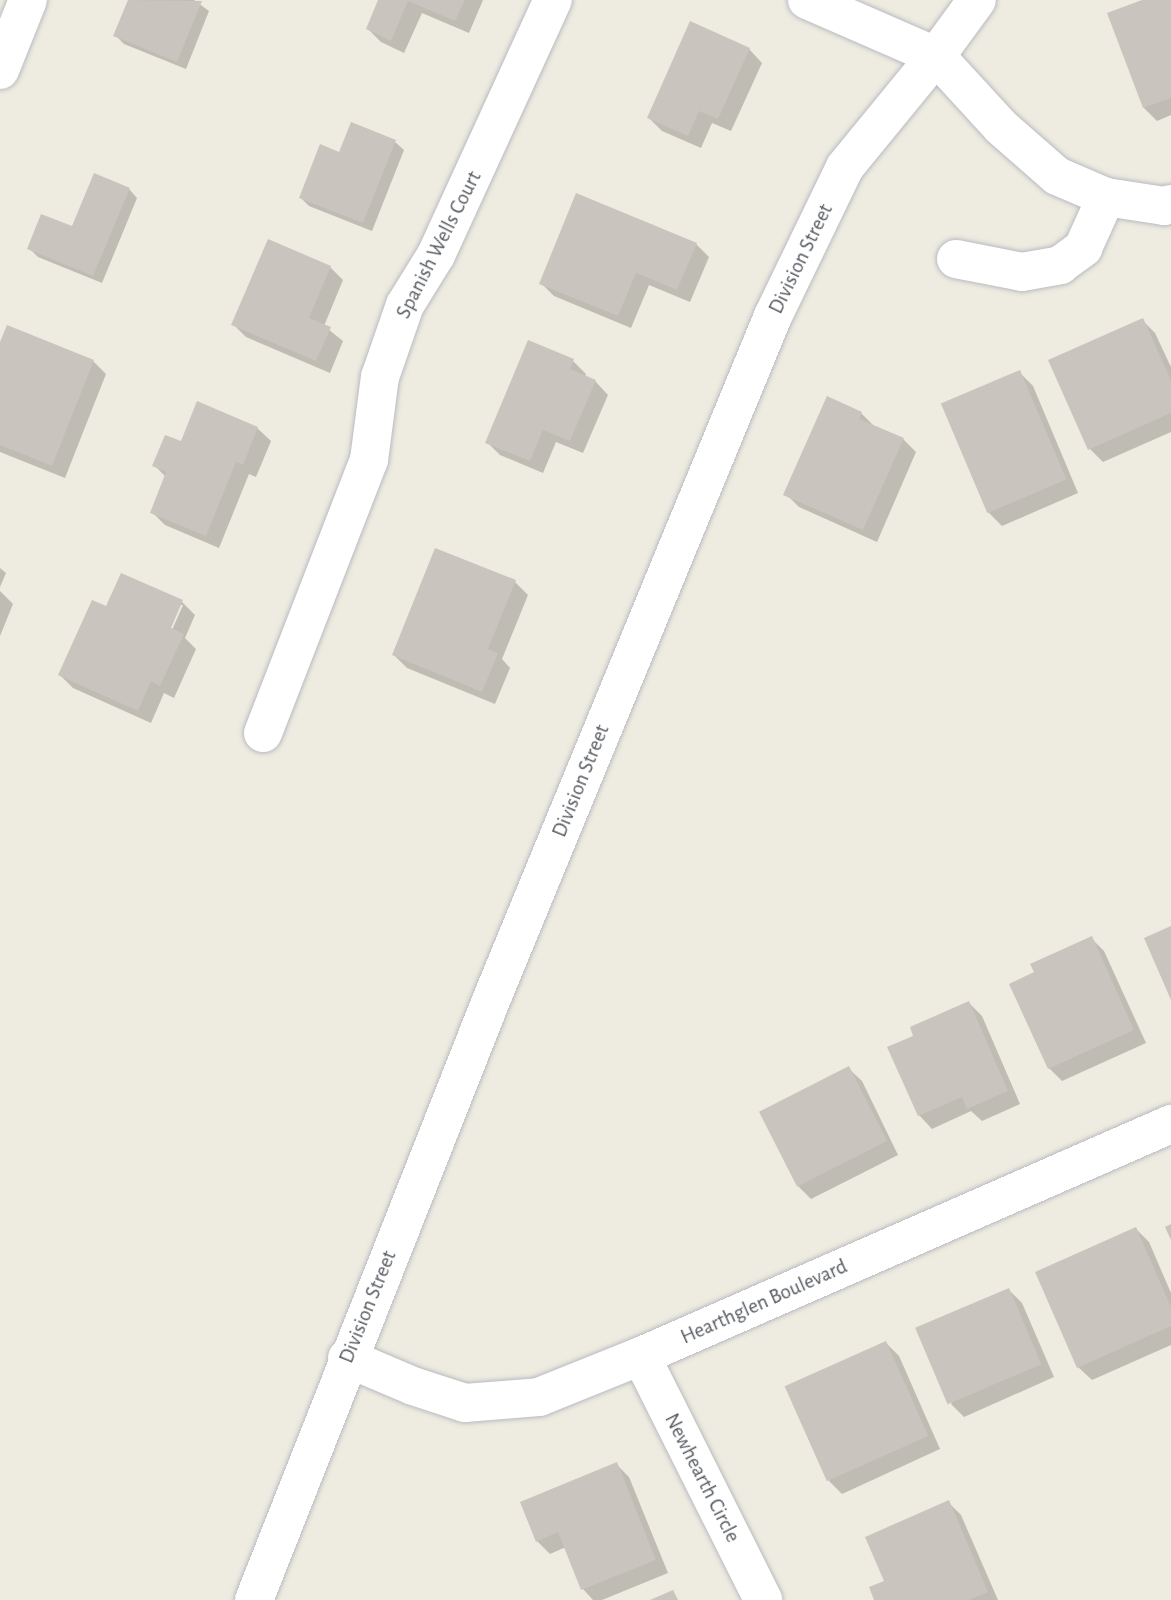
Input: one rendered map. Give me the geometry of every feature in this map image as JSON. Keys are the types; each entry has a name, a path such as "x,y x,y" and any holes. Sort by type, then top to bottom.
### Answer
{"street":[{"path":"0,70 29,0"},
{"name":"Spanish Wells Court","path":"262,733 369,460 380,377 405,305 436,255 553,0"},
{"path":"807,0 936,57 1000,127 1057,176 1107,197 1164,206 1171,204"},
{"name":"Division Street","path":"254,1600 347,1358 772,316 845,167 936,57 976,0"},
{"path":"956,259 1022,272 1060,265 1083,248 1107,197"},
{"name":"Hearthglen Boulevard","path":"347,1358 413,1386 465,1402 539,1397 641,1356 1171,1124"},
{"name":"Newhearth Circle","path":"641,1356 763,1600"}],"building":[{"path":"128,0 202,1 177,62 113,36"},
{"path":"378,0 465,0 455,21 408,1 391,41 366,29"},
{"path":"1142,0 1171,0 1171,98 1143,108 1107,13"},
{"path":"690,21 750,48 718,119 699,111 688,136 647,118"},
{"path":"351,122 396,140 363,223 299,198 320,144 339,152"},
{"path":"94,173 130,188 93,276 27,249 41,214 72,226"},
{"path":"576,193 697,243 677,290 636,273 618,316 539,284"},
{"path":"268,239 331,266 309,318 331,327 316,361 231,325"},
{"path":"1143,318 1171,380 1171,413 1088,450 1048,360"},
{"path":"7,325 94,360 52,466 0,445 0,342"},
{"path":"528,340 574,359 570,369 596,380 570,441 543,430 530,461 485,443"},
{"path":"1020,370 1066,480 987,513 941,404"},
{"path":"827,396 862,412 859,419 904,438 863,530 783,495"},
{"path":"197,401 258,427 243,465 236,462 206,536 150,513 166,472 152,466 165,435 181,441"},
{"path":"435,548 516,580 488,649 498,653 482,692 392,655"},
{"path":"121,573 183,600 171,628 184,634 160,686 151,681 138,711 58,675 92,600 106,606"},
{"path":"1171,926 1171,1000 1144,938"},
{"path":"1092,936 1134,1030 1048,1069 1009,984 1034,972 1030,964"},
{"path":"969,1001 1008,1091 967,1109 962,1097 918,1116 887,1047 913,1036 910,1027"},
{"path":"849,1066 887,1141 797,1187 759,1112"},
{"path":"1171,1224 1171,1240 1165,1227"},
{"path":"1136,1227 1171,1307 1171,1326 1077,1368 1035,1272"},
{"path":"1009,1288 1041,1364 948,1404 915,1328"},
{"path":"886,1341 928,1436 827,1481 785,1386"},
{"path":"617,1462 656,1560 581,1590 558,1532 536,1542 520,1502"},
{"path":"949,1500 988,1592 969,1600 874,1600 869,1587 884,1581 865,1537"},
{"path":"673,1590 678,1600 650,1600"}]}
